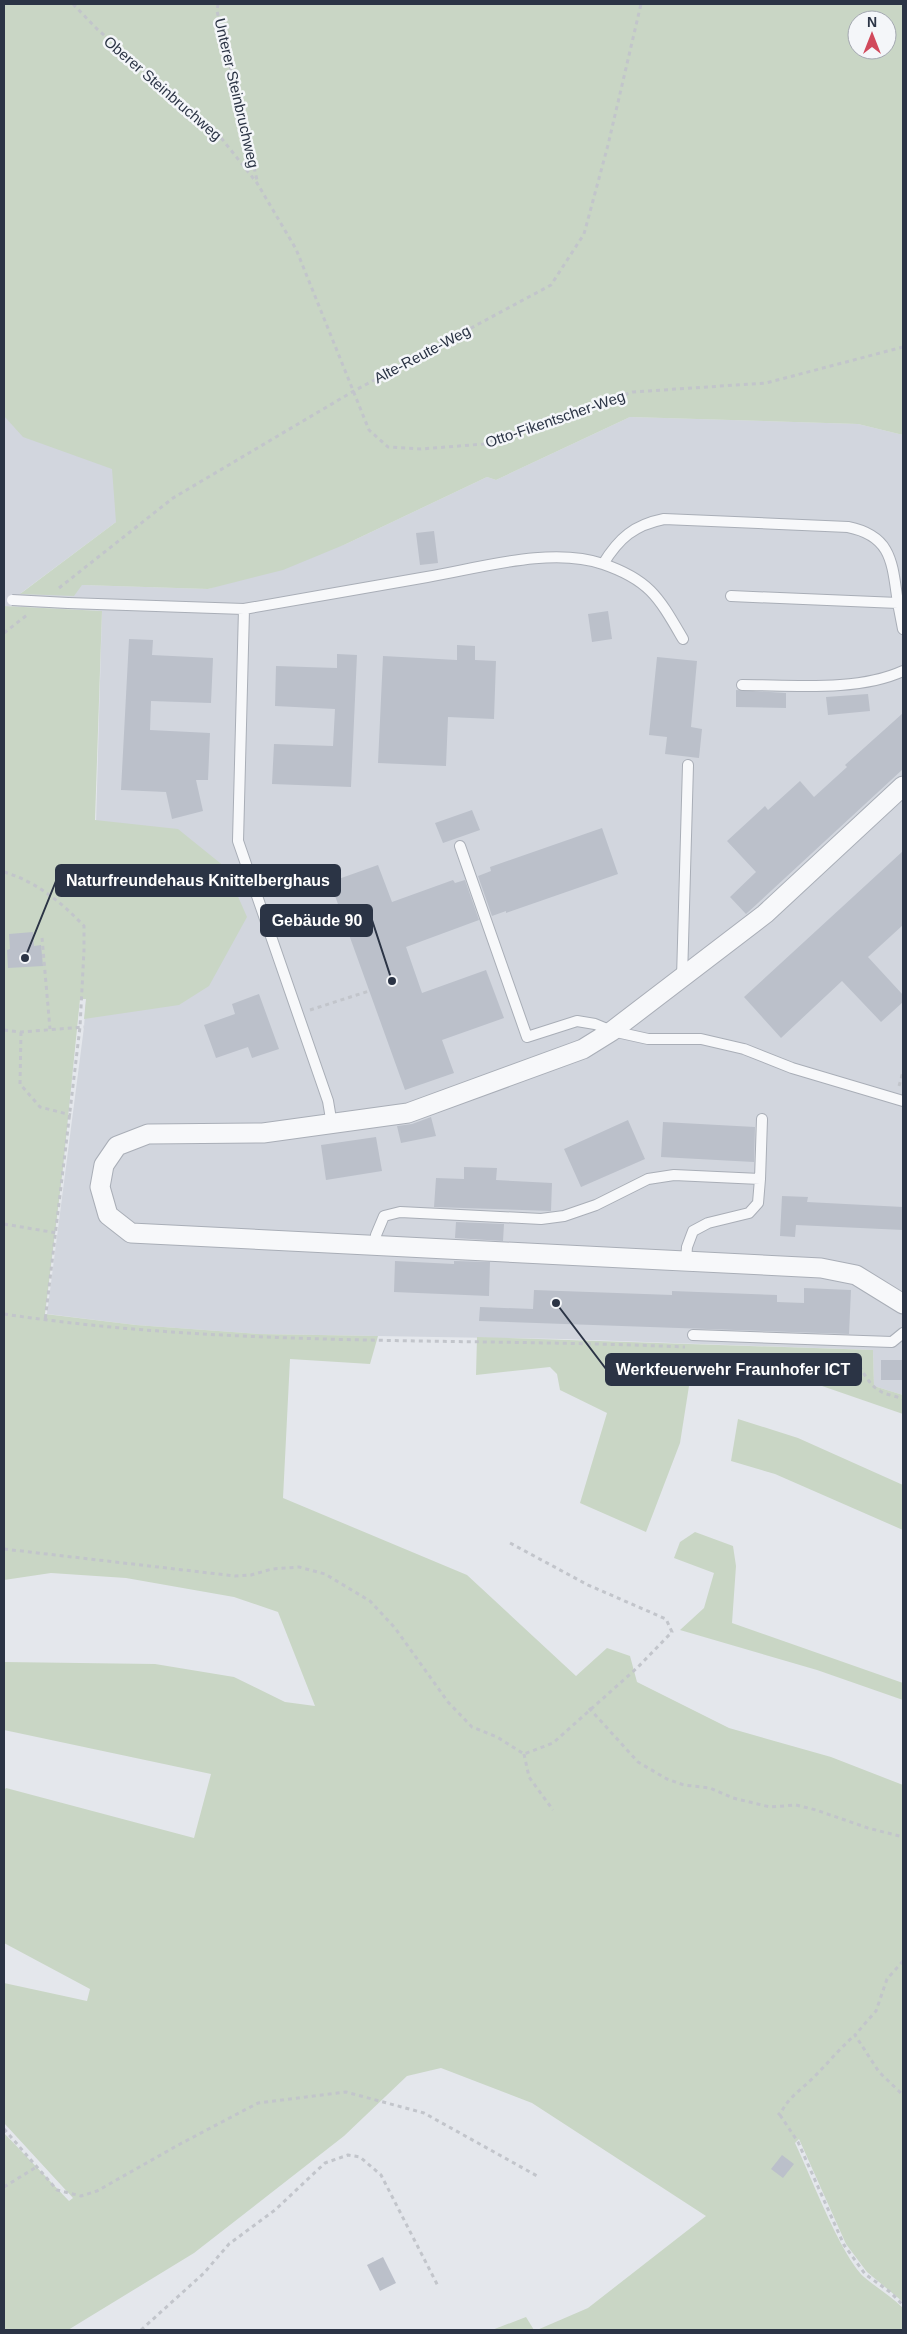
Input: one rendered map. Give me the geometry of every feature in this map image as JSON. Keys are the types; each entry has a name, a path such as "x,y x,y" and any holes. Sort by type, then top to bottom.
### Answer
{"street":[{"path":"903,786 765,914 612,1032 583,1049 408,1113 332,1125 263,1133 148,1134 117,1146 104,1165 100,1187 108,1215 131,1233 821,1268 856,1275 903,1304"}],"lane":[{"path":"603,564 624,536 646,523 664,518 848,527 866,531 882,543 891,563 903,629"},
{"path":"8,600 244,609 519,561 570,557 587,558 627,572 648,587 663,604 683,639"},
{"path":"731,596 898,603"},
{"path":"244,609 238,840 328,1101 332,1125"},
{"path":"742,685 844,684 889,678 903,671"},
{"path":"682,978 688,765"},
{"path":"460,846 527,1037 577,1021 595,1024 612,1032 648,1039 701,1039 744,1049 792,1068 903,1101"},
{"path":"686,1260 687,1247 693,1231 708,1223 749,1213 758,1203 762,1119"},
{"path":"375,1246 376,1234 384,1216 400,1212 541,1219 564,1216 596,1205 648,1179 674,1175 760,1179"},
{"path":"693,1336 892,1342 903,1333"}],"path":[{"name":"Oberer Steinbruchweg","path":"73,4 97,29 218,134 258,183 296,249 352,392"},
{"name":"Unterer Steinbruchweg","path":"218,4 258,183"},
{"name":"Alte-Reute-Weg","path":"58,589 173,498 352,392 551,285 584,234 608,145 641,4"},
{"name":"Otto-Fikentscher-Weg","path":"352,392 369,430 388,446 420,449 484,444 550,419 633,392 766,383 903,347"},
{"path":"4,633 32,610"},
{"path":"4,872 44,890 67,908 84,926 82,1027 46,1321"},
{"path":"42,938 50,1029"},
{"path":"298,1013 369,991"},
{"path":"4,1030 20,1032 82,1027"},
{"path":"20,1032 20,1084 40,1107 71,1115"},
{"path":"4,1224 56,1232"},
{"path":"4,1314 46,1321 220,1335 390,1342 687,1347"},
{"path":"840,1353 849,1354 857,1361 869,1382 880,1391 903,1399"},
{"path":"510,1543 588,1585 666,1619 672,1632 637,1668 553,1743 524,1754"},
{"path":"4,1549 235,1576 251,1575 272,1569 300,1567 325,1574 370,1601 395,1628 448,1702 472,1727 497,1737 524,1754 529,1777 553,1810"},
{"path":"590,1708 638,1762 667,1779 684,1785 710,1788 733,1798 770,1807 796,1805 903,1837"},
{"path":"903,1961 887,1979 876,2011 814,2077 785,2103 779,2114 798,2142 844,2245 865,2274 890,2292 903,2305"},
{"path":"855,2035 879,2072 903,2095"},
{"path":"4,2129 58,2190 81,2196 97,2191 258,2103 346,2092 424,2113 539,2177"},
{"path":"141,2330 204,2273 229,2244 275,2210 325,2164 348,2155 360,2157 380,2175 438,2286"},
{"path":"4,2187 38,2166"}],"shaded area":[{"path":"4,114 179,140 116,522 21,593 82,585 208,589 346,544 487,477 496,480 630,417 858,424 903,435 903,1395 874,1386 873,1350 563,1339 259,1334 136,1325 47,1314 84,1027 94,895 102,611 4,606"}],"green space":[{"path":"4,4 903,4 903,435 858,424 630,417 496,480 487,477 346,544 283,570 208,589 82,585 74,596 20,594 116,522 112,469 23,437 4,416"},
{"path":"4,606 102,611 95,820 178,829 225,867 247,917 209,986 179,1005 84,1019 86,999 80,999 63,1168 45,1314 136,1325 259,1334 378,1336 370,1364 290,1359 283,1498 467,1575 576,1676 607,1648 630,1656 637,1682 729,1728 831,1757 903,1785 903,2302 867,2272 846,2244 799,2139 795,2143 826,2214 845,2251 864,2277 903,2308 903,2330 537,2330 588,2308 706,2216 532,2103 441,2068 407,2076 344,2136 194,2253 68,2330 4,2330 4,2133 69,2201 73,2198 4,2123 4,1983 87,2001 90,1989 4,1943 4,1791 6,1788 194,1838 211,1774 4,1730 4,1662 155,1664 234,1677 285,1702 315,1706 278,1612 234,1597 126,1578 51,1573 4,1580"},
{"path":"477,1337 873,1350 874,1386 903,1395 903,1414 796,1377 692,1367 680,1443 646,1532 580,1503 607,1413 560,1390 557,1374 550,1367 476,1375"},
{"path":"738,1419 798,1438 903,1485 903,1530 775,1474 731,1461"},
{"path":"695,1532 733,1546 736,1566 732,1623 903,1683 903,1700 817,1670 680,1630 704,1608 714,1573 674,1558 680,1542"},
{"path":"526,2317 534,2330 492,2330"}],"building":[{"path":"434,531 438,563 420,565 416,533"},
{"path":"608,611 612,639 592,642 588,614"},
{"path":"129,639 153,640 152,655 213,658 211,703 151,701 150,730 210,733 208,780 196,780 203,811 172,819 166,792 121,790"},
{"path":"457,645 475,646 475,660 496,661 494,719 448,717 446,766 378,763 383,656 457,660"},
{"path":"337,654 357,655 351,787 272,784 274,744 333,746 335,709 275,706 276,666 337,668"},
{"path":"657,657 697,661 691,727 702,729 699,758 665,754 667,737 649,735"},
{"path":"736,690 786,693 786,708 736,707"},
{"path":"868,694 870,711 828,715 826,697"},
{"path":"903,713 903,769 746,914 730,897 756,872 727,841 765,806 768,810 800,781 814,797 847,767 845,765"},
{"path":"472,810 480,830 443,843 435,823"},
{"path":"602,828 618,874 506,913 506,911 492,916 478,876 491,871 490,867"},
{"path":"903,851 903,925 868,957 903,995 903,1002 881,1022 842,981 781,1038 744,997"},
{"path":"378,865 392,902 453,880 455,883 465,880 479,920 406,947 422,993 486,970 504,1018 442,1040 454,1073 405,1090 330,882"},
{"path":"33,932 34,946 41,945 43,966 8,968 7,950 10,949 9,934"},
{"path":"259,994 279,1049 252,1058 248,1047 216,1058 204,1025 235,1014 232,1004"},
{"path":"431,1117 436,1136 401,1143 397,1126 412,1124"},
{"path":"628,1120 645,1159 581,1187 564,1149"},
{"path":"663,1122 755,1127 754,1162 661,1157"},
{"path":"376,1137 382,1171 326,1180 321,1145"},
{"path":"464,1167 497,1168 496,1180 552,1183 551,1211 434,1207 436,1178 464,1179"},
{"path":"782,1196 808,1197 807,1202 903,1207 903,1230 796,1225 795,1237 780,1236"},
{"path":"456,1222 504,1224 503,1241 455,1238"},
{"path":"395,1261 454,1264 454,1261 490,1262 489,1296 394,1292"},
{"path":"804,1288 851,1290 849,1334 479,1321 480,1307 533,1309 534,1290 672,1295 672,1291 777,1295 777,1302 804,1303"},
{"path":"881,1360 903,1360 903,1380 881,1380"},
{"path":"782,2155 794,2164 783,2178 771,2169"},
{"path":"383,2257 396,2283 380,2291 367,2265"}],"place":[{"name":"Naturfreundehaus Knittelberghaus","path":"25,958"},
{"name":"Gebäude 90","path":"392,981"},
{"name":"Werkfeuerwehr Fraunhofer ICT","path":"556,1303"}]}
